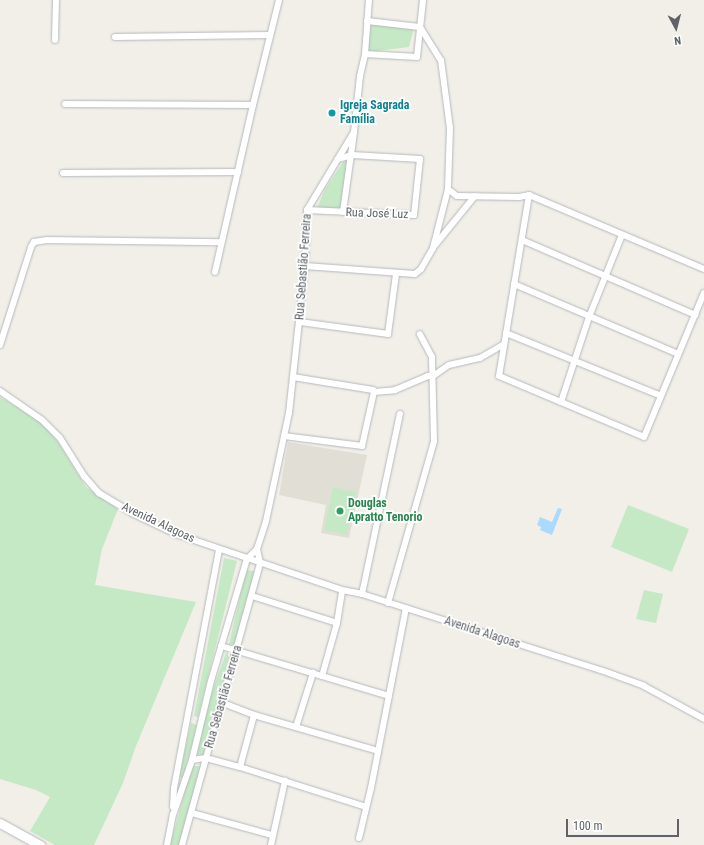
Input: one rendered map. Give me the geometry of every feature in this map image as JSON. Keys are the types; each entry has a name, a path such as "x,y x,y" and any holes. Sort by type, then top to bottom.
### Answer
{"main road":[{"path":"0,823 40,845"}],"street":[{"path":"56,0 56,40"},
{"path":"215,272 252,106 279,0"},
{"name":"Rua Sebastião Ferreira","path":"182,845 252,596 257,562 257,549 266,521 284,436 300,322 305,266 307,210 321,184 354,132 360,76 365,54 369,0"},
{"path":"365,54 417,56 423,0"},
{"path":"367,21 420,27"},
{"path":"420,27 440,60 450,128 448,189 433,248"},
{"path":"115,38 270,35"},
{"path":"64,104 252,106"},
{"path":"343,212 354,132"},
{"path":"338,158 352,155"},
{"name":"Rua José Luz","path":"307,210 414,215 420,159 352,155"},
{"path":"63,173 238,172"},
{"path":"448,189 457,196 519,197 529,195 704,269"},
{"path":"529,195 499,376 644,437 704,293"},
{"path":"305,266 396,274 415,274 421,269 433,248 475,196"},
{"path":"561,402 590,317 622,235"},
{"path":"0,345 31,247 34,242 47,240 221,242"},
{"path":"522,240 695,315"},
{"path":"300,322 388,334 396,274"},
{"path":"514,284 678,354"},
{"path":"506,332 661,396"},
{"path":"388,602 434,441 432,357 420,334"},
{"path":"293,377 374,391 396,390 428,376 433,376 449,365 480,358 504,344"},
{"path":"284,436 362,446 374,391"},
{"name":"Avenida Alagoas","path":"0,392 42,420 60,438 84,476 99,493 132,513 170,531 342,590 388,602 644,686 704,719"},
{"path":"362,594 400,414"},
{"name":"Rua Sebastião Ferreira","path":"173,815 174,788 220,549"},
{"name":"Rua Sebastião Ferreira","path":"167,845 173,815 192,760 244,557 257,549"},
{"path":"322,676 336,623 342,590"},
{"path":"252,596 336,623"},
{"path":"359,838 406,608"},
{"path":"221,646 389,696"},
{"path":"296,727 313,673"},
{"path":"223,703 254,715 378,751"},
{"path":"240,767 254,715"},
{"path":"187,718 201,721"},
{"path":"192,760 206,758 240,767 366,807"},
{"path":"271,845 285,781"},
{"path":"192,813 272,835"}],"shaded area":[{"path":"288,442 367,455 349,538 321,533 326,505 279,495"}],"green space":[{"path":"371,24 414,28 409,47 368,52"},
{"path":"348,160 342,208 317,208 325,189 343,162"},
{"path":"0,397 41,422 58,442 86,487 118,509 102,549 95,585 196,602 136,746 123,783 94,845 55,845 30,831 50,797 36,790 0,779"},
{"name":"Douglas Apratto Tenorio","path":"333,487 356,492 347,535 324,530"},
{"path":"628,505 689,529 672,572 611,547"},
{"path":"224,558 237,561 198,717 194,716"},
{"path":"246,570 254,571 237,646 229,644"},
{"path":"644,590 663,594 656,623 636,619"},
{"path":"226,653 233,654 203,755 197,754 207,706"},
{"path":"191,723 197,725 183,778 179,776"},
{"path":"192,766 201,766 179,845 170,845"}],"water":[{"path":"558,508 562,509 552,535 540,530 541,527 537,525 540,517 552,522"}],"place":[{"name":"Igreja Sagrada Família","path":"332,113"},
{"name":"Douglas Apratto Tenorio","path":"340,511"}]}
